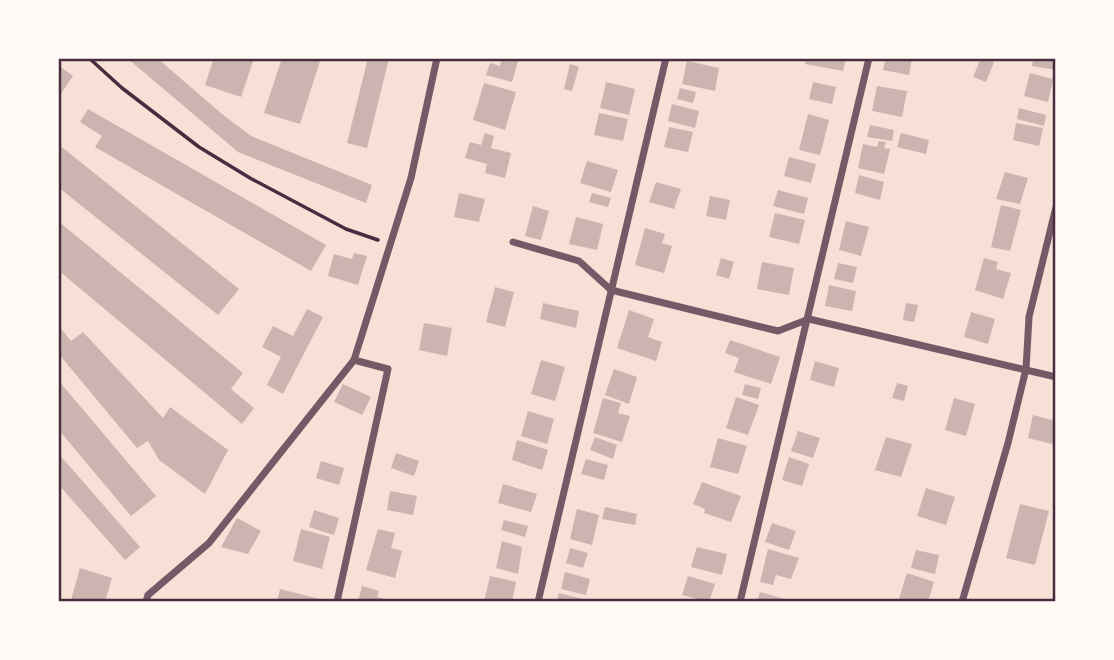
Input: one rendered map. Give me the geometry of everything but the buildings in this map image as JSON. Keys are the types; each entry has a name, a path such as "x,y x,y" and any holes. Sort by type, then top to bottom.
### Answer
{"street":[{"path":"146,602 148,595 209,542 354,360 411,178 437,58"},
{"path":"538,602 666,58"},
{"path":"740,602 869,58"},
{"path":"962,602 1008,443 1026,369 1029,317 1056,207"},
{"path":"513,242 579,261 611,290 778,331 809,319 1056,377"},
{"path":"337,602 388,369 354,360"}],"path":[{"path":"89,58 122,88 209,153 346,229 390,244"}]}
